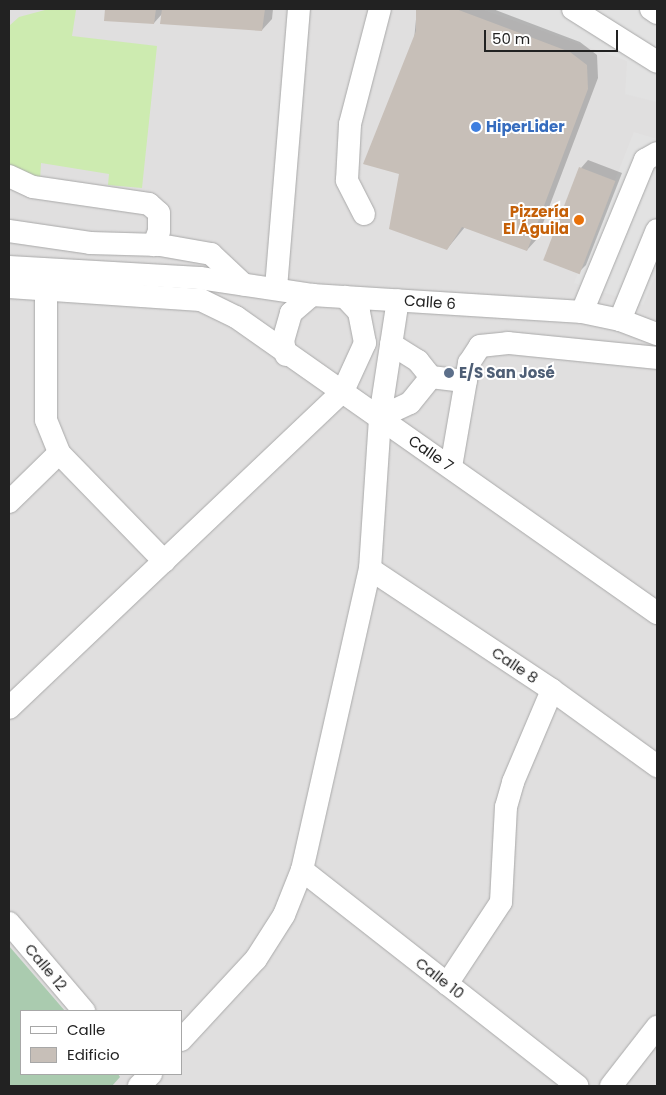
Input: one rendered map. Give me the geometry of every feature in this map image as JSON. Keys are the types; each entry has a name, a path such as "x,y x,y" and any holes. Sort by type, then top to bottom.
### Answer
{"street":[{"path":"276,288 299,9"},
{"path":"364,214 348,180 350,124 380,9"},
{"path":"573,9 657,62"},
{"path":"651,9 657,13"},
{"path":"582,312 645,160 657,153"},
{"path":"9,176 33,187 148,204 159,212 160,231 154,245"},
{"path":"620,320 657,230"},
{"path":"9,231 90,243 154,245 211,254 244,285"},
{"name":"Calle 6","path":"9,266 200,278 276,288 312,295 582,312 620,320 657,334"},
{"path":"9,287 46,288 46,420 59,453 164,561"},
{"name":"Calle 7","path":"46,288 201,300 236,317 286,354 451,466 657,613"},
{"path":"286,354 283,341 291,313 312,295"},
{"path":"9,708 343,391 365,342 359,312 345,297"},
{"path":"182,1039 256,960 284,915 302,870 370,568 380,417 398,300"},
{"path":"508,343 510,307"},
{"path":"451,466 469,363 480,346 508,343 657,358"},
{"path":"391,344 418,361 431,377 466,381"},
{"path":"380,417 410,403 431,377"},
{"path":"9,502 59,453"},
{"name":"Calle 8","path":"370,568 552,690 657,766"},
{"path":"447,984 501,902 506,807 513,782 552,690"},
{"name":"Calle 10","path":"302,870 577,1086"},
{"name":"Calle 12","path":"9,923 83,1010"},
{"path":"611,1086 657,1027"}],"shaded area":[{"path":"9,9 657,9 657,1086 9,1086"},
{"path":"481,9 657,9 657,102 625,94 627,61"},
{"path":"634,132 657,139 657,272 643,305 574,283"}],"green space":[{"path":"45,10 76,10 72,36 157,46 142,188 108,185 109,174 41,163 40,181 9,168 9,26 19,17"},
{"path":"9,946 64,1010 20,1010 20,1075 119,1075 120,1077 112,1086 9,1086"}],"building":[{"path":"105,9 156,9 154,24 104,21"},
{"path":"162,9 265,9 262,31 160,24"},
{"name":"HiperLider","path":"416,9 456,9 570,52 587,65 588,89 527,251 462,227 447,250 389,229 399,174 363,164 416,31"},
{"name":"Pizzería El Águila","path":"579,167 615,181 580,274 543,260"}],"place":[{"name":"HiperLider","path":"476,127"},
{"name":"Pizzería El Águila","path":"579,220"},
{"name":"E/S San José","path":"449,373"}]}
